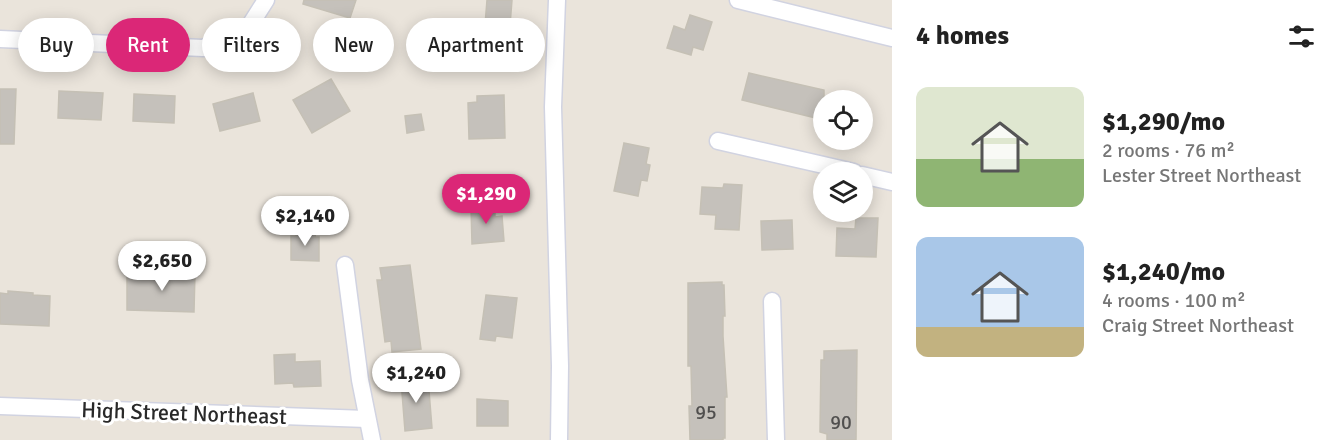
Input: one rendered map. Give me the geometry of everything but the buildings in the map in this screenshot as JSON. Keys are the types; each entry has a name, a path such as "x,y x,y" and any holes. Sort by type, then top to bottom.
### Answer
{"street":[{"path":"0,39 203,48 245,33 266,0"},
{"path":"557,0 553,107 560,366 559,440"},
{"path":"738,0 892,38"},
{"path":"718,141 813,163"},
{"path":"873,178 892,182"},
{"path":"345,265 372,440"},
{"path":"772,301 776,440"},
{"name":"High Street Northeast","path":"0,406 367,419"}]}
